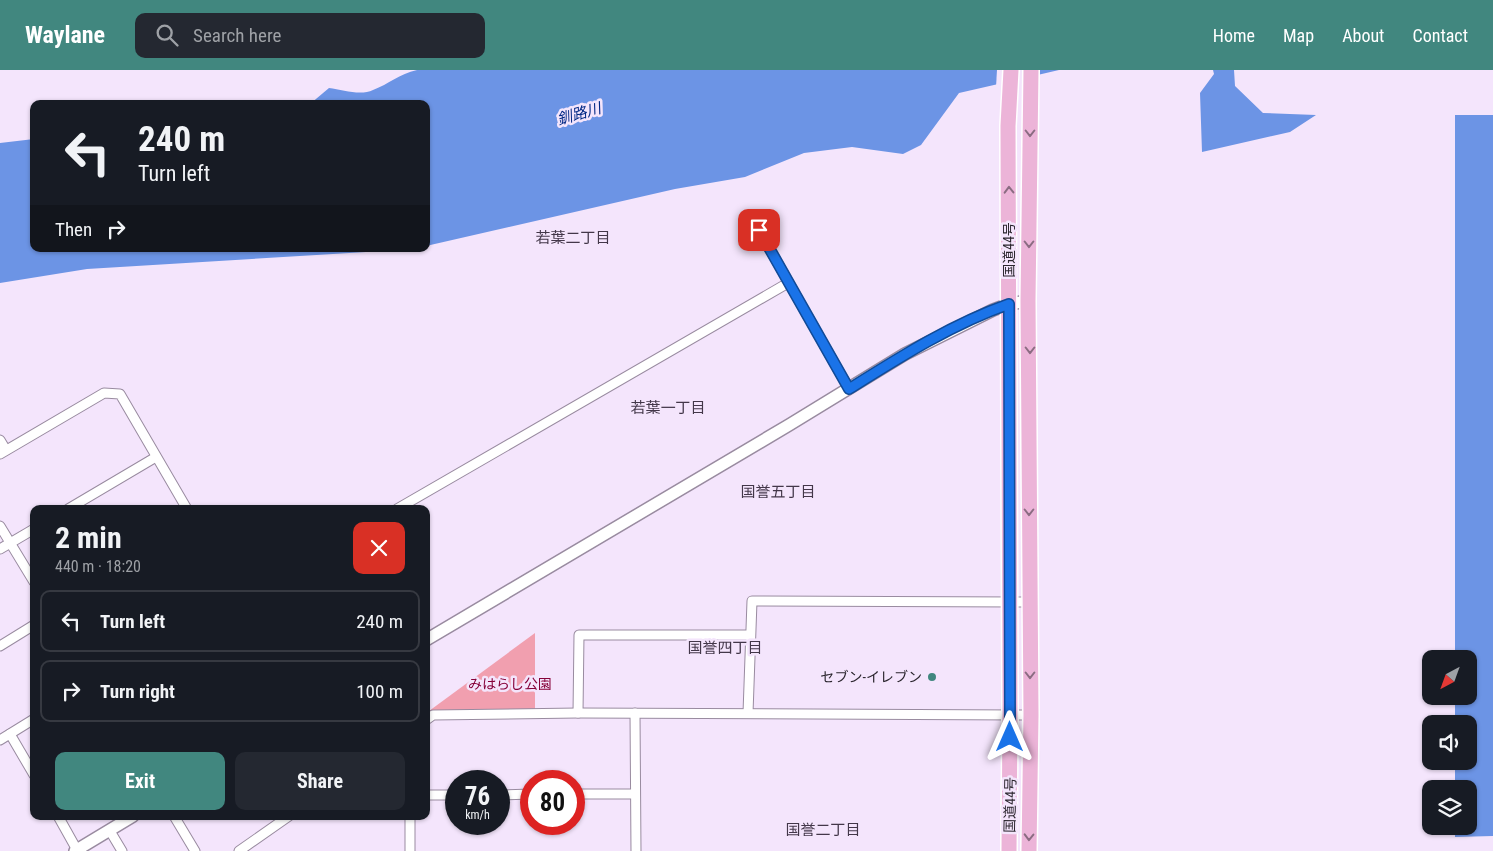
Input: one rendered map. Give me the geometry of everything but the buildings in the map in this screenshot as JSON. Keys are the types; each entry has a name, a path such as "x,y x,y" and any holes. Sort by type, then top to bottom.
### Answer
{"highway":[{"name":"国道44号","path":"1009,851 1008,126 1012,70"},
{"name":"国道44号","path":"1029,851 1031,715 1028,301 1031,70"}],"street":[{"path":"759,230 849,389"},
{"path":"404,505 788,283"},
{"path":"430,638 905,354 976,317 1009,304 1028,301"},
{"path":"0,440 3,452 104,393 120,394 185,505"},
{"path":"75,505 156,457"},
{"path":"0,526 30,576"},
{"path":"0,549 30,531"},
{"path":"748,713 752,601 1030,602"},
{"path":"0,646 30,627"},
{"path":"578,712 579,635 750,635"},
{"path":"430,718 433,716 578,712 1031,715"},
{"path":"635,713 636,851"},
{"path":"0,740 30,722"},
{"path":"10,734 30,768"},
{"path":"585,794 635,794"},
{"path":"430,795 445,795"},
{"path":"60,820 76,850 127,820"},
{"path":"176,820 195,851"},
{"path":"239,851 283,820"},
{"path":"410,820 410,851"},
{"path":"110,831 122,851"}],"green space":[{"name":"みはらし公園","path":"535,633 535,709 430,710"}],"water":[{"name":"釧路川","path":"417,70 1059,70 959,93 921,145 903,154 852,147 804,153 745,177 675,189 430,245 430,100 315,100 329,88 352,92 368,92"},
{"path":"1213,70 1234,70 1235,86 1263,113 1316,115 1290,132 1202,152 1200,93 1214,74"},
{"path":"1455,115 1493,115 1493,836 1455,837 1455,835 1477,835 1477,780 1455,780 1455,770 1477,770 1477,715 1455,715 1455,705 1478,705 1478,650 1455,650"},
{"path":"30,139 30,252 366,252 87,269 0,283 0,143"}],"pier":[{"path":"997,70 1040,70 1039,77 996,87"}],"place":[{"name":"セブン-イレブン","path":"932,677"}],"district":[{"name":"若葉二丁目","path":"573,238"},
{"name":"若葉一丁目","path":"668,408"},
{"name":"国誉五丁目","path":"778,492"},
{"name":"国誉四丁目","path":"725,648"},
{"name":"国誉二丁目","path":"823,830"}],"route":[{"path":"759,230 849,389 905,354 976,317 1009,304 1010,737"}]}
